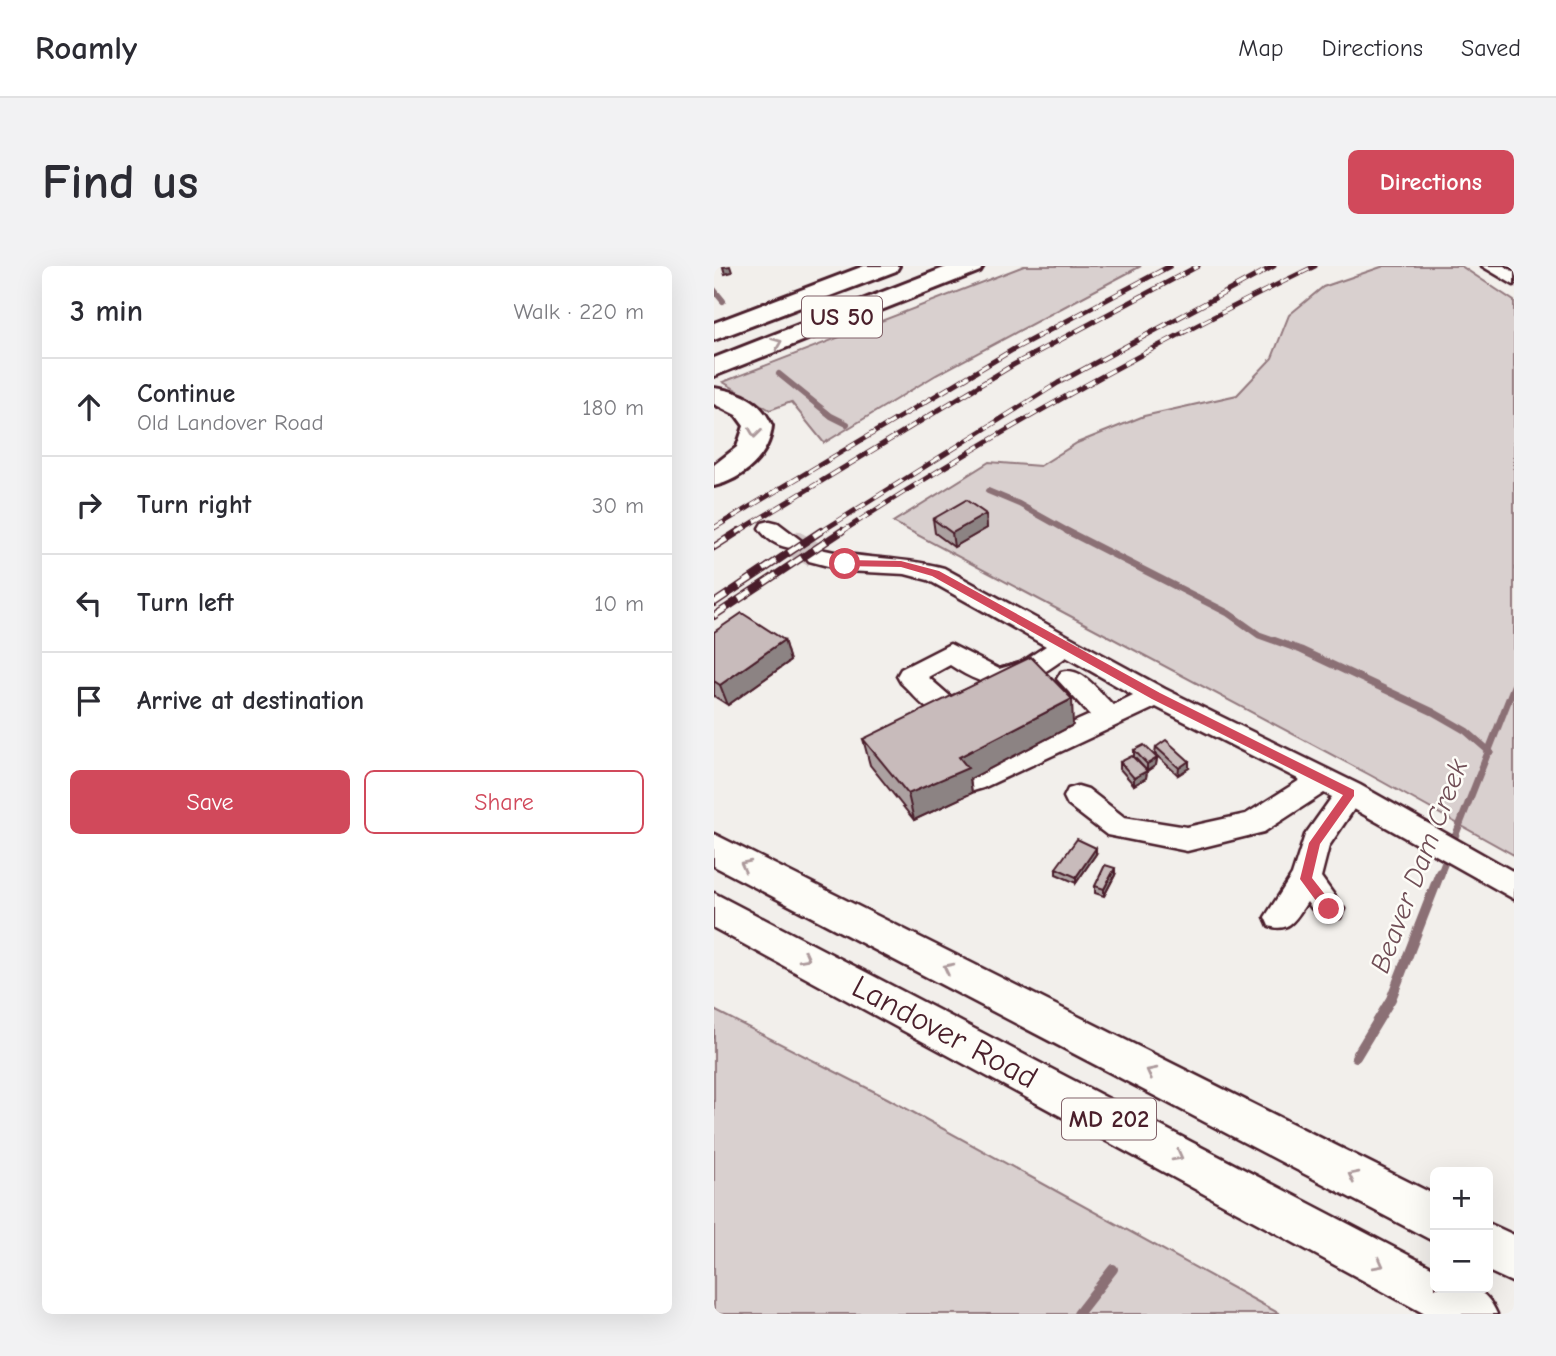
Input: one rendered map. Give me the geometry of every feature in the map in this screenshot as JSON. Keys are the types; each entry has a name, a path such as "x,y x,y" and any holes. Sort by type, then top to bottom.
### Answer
{"highway":[{"name":"US 50","path":"714,332 887,266"},
{"name":"US 50","path":"714,368 971,266"},
{"path":"714,324 804,297"},
{"path":"714,396 741,404 750,410 758,426 751,451 733,467 714,477"}],"main road":[{"name":"Landover Road","path":"714,849 1430,1216"},
{"name":"Landover Road","path":"714,909 1473,1314"},
{"path":"1493,1249 1514,1260"}],"street":[{"path":"1491,266 1514,280"},
{"path":"770,528 791,542"},
{"path":"817,556 845,564 901,564 924,569 948,579 1156,696 1350,793 1502,881"},
{"path":"1008,679 1048,658 1064,645"},
{"path":"1070,679 1110,718"},
{"path":"973,780 1156,696"},
{"path":"1078,797 1117,827 1187,839 1254,824 1323,779"},
{"path":"1280,917 1306,879 1315,843 1350,793"},
{"path":"1306,879 1329,909"}],"shaded area":[{"path":"1024,266 1141,266 936,375 824,443 791,402 770,410 723,382"},
{"path":"1384,266 1461,266 1514,301 1514,855 1370,775 893,522 989,462 1040,466 1077,443 1144,416 1237,395 1272,358 1289,315 1323,287"},
{"path":"714,1010 887,1098 1280,1314 714,1314"}],"building":[{"path":"966,500 986,514 952,533 933,519"},
{"path":"742,613 784,640 720,685 714,681 714,632"},
{"path":"1031,657 1072,699 959,757 968,768 908,794 863,739"},
{"path":"1166,740 1189,761 1179,768 1156,747"},
{"path":"1144,745 1157,758 1147,764 1134,750"},
{"path":"1132,756 1147,771 1134,778 1120,762"},
{"path":"1077,839 1096,848 1076,877 1056,868"},
{"path":"1105,865 1115,868 1104,889 1095,886"}],"waterway":[{"path":"714,290 723,301"},
{"path":"779,374 831,416 847,424"},
{"path":"988,491 1019,504 1071,533"},
{"path":"1067,531 1228,613 1259,635 1301,650 1433,712 1466,731 1489,751"},
{"name":"Beaver Dam Creek","path":"1489,751 1514,686"},
{"name":"Beaver Dam Creek","path":"1440,875 1489,751"},
{"name":"Beaver Dam Creek","path":"1356,1057 1391,999 1440,873"},
{"name":"Beaver Dam Creek","path":"1078,1314 1113,1269"}],"tunnel":[{"path":"791,542 817,556"}],"railway":[{"path":"714,528 1014,349 1170,266"},
{"path":"736,533 1013,365 1198,266"},
{"path":"819,533 1058,383 1274,266"},
{"path":"840,533 956,460 1073,392 1193,327 1315,266"},
{"path":"714,547 739,531"},
{"path":"714,603 821,531"},
{"path":"714,616 842,531"}],"route":[{"path":"845,564 901,564 948,579 1156,696 1350,793 1315,843 1306,879 1329,909"}]}
